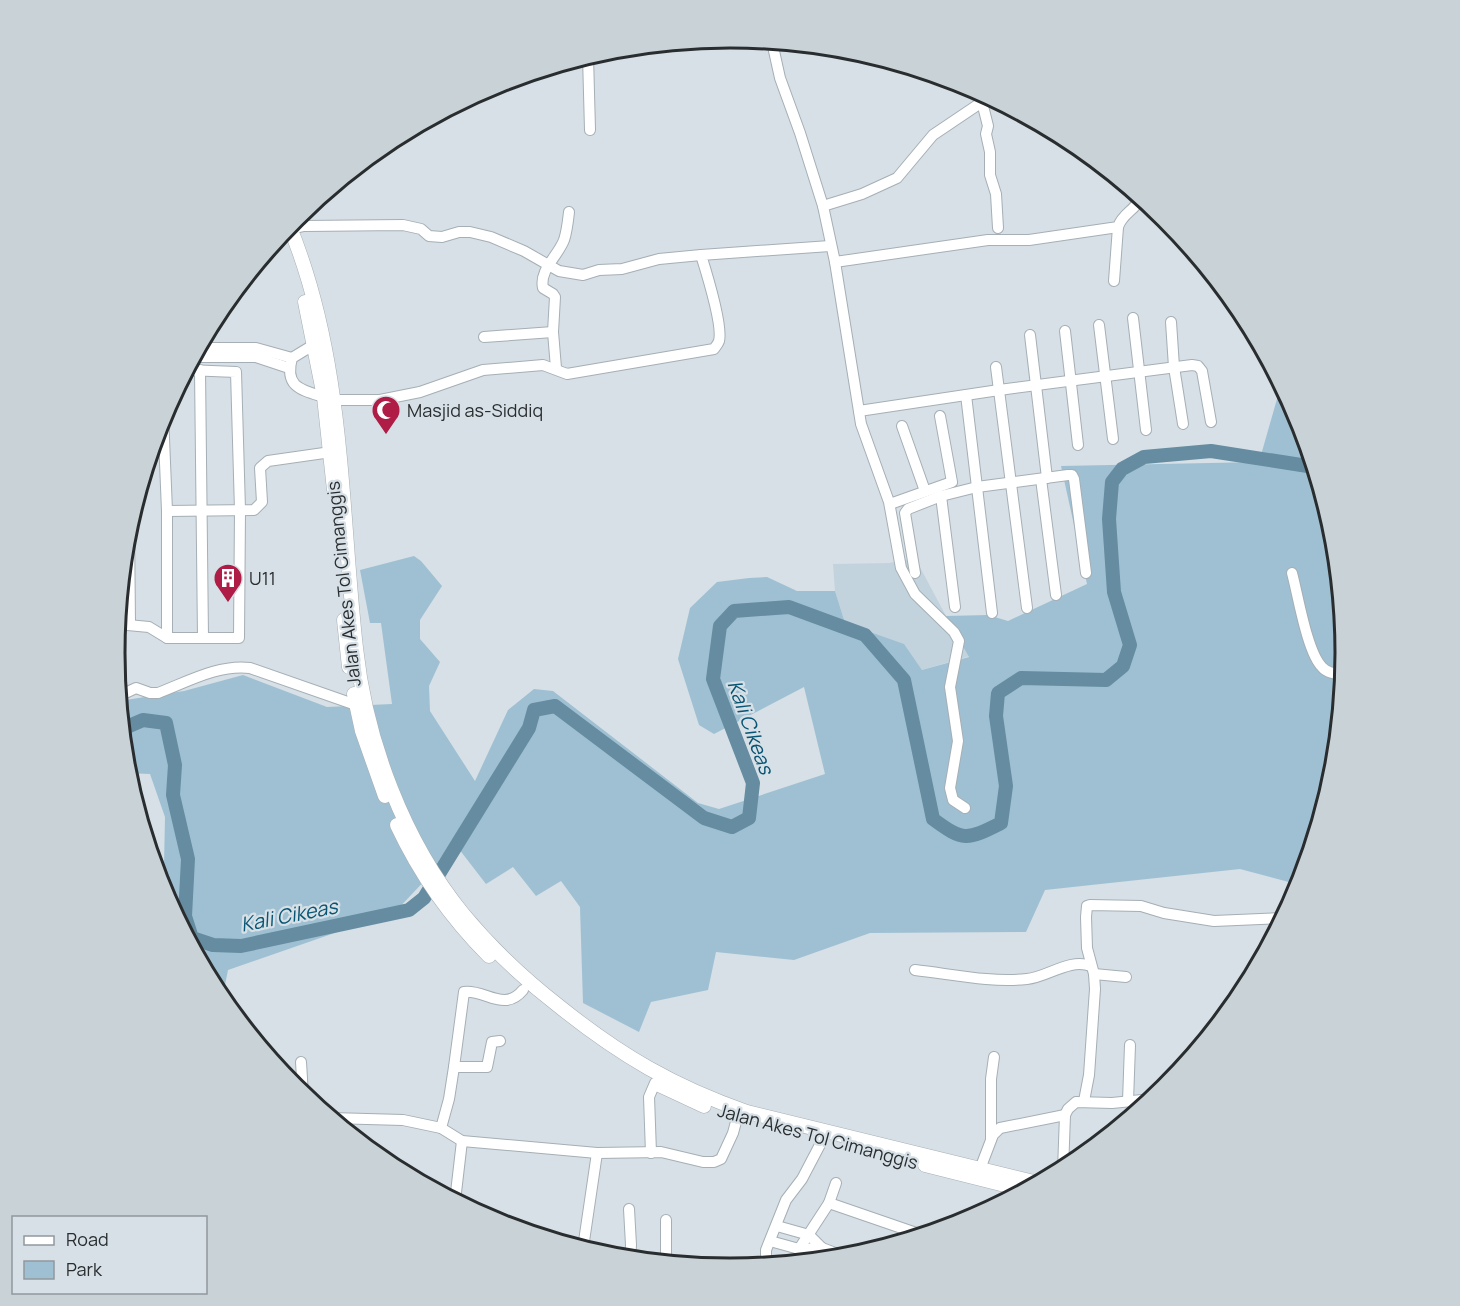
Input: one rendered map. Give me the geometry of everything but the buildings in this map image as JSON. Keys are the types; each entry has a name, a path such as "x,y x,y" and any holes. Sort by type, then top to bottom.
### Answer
{"main road":[{"path":"289,239 329,399"},
{"path":"289,239 316,309 324,339 356,650 364,700 386,773 413,847"},
{"name":"Jalan Akes Tol Cimanggis","path":"334,447 346,649 356,705 376,775 394,819 413,847 423,875 456,912 530,984 650,1077 747,1112 1026,1180"},
{"name":"Jalan Akes Tol Cimanggis","path":"456,912 476,943 524,990 591,1044 684,1098 737,1118 1014,1187"}],"street":[{"path":"774,49 780,78 823,206 835,262 861,424 890,504 901,568 915,594 954,632 959,641 951,679 951,696 958,741 950,788 953,800 965,808"},
{"path":"588,65 590,130"},
{"path":"823,206 862,194 897,178 933,135 981,103"},
{"path":"982,103 988,126 986,134 990,152 990,175 996,194 998,228"},
{"path":"1114,281 1118,227 1121,218 1136,205"},
{"path":"556,368 553,332 555,297 542,286 548,266 564,243 569,212"},
{"path":"301,226 403,225 421,229 429,236 449,236 459,232 470,232 490,237 524,251 560,271 583,275 599,270 622,269 659,259 831,246"},
{"path":"835,262 988,240 1029,240 1118,227"},
{"path":"291,363 292,382 296,387 329,399 380,400 420,392 483,370 543,365 567,374 714,349 719,341 719,335 714,302 701,255"},
{"path":"1133,318 1146,430"},
{"path":"1171,322 1174,367 1183,424"},
{"path":"1099,325 1113,439"},
{"path":"1065,331 1078,445"},
{"path":"484,337 553,332"},
{"path":"1030,335 1056,596"},
{"path":"202,357 256,357 291,363 315,345"},
{"path":"207,348 256,348 291,363"},
{"path":"859,411 1192,365 1198,366 1202,371 1211,422"},
{"path":"996,367 1027,608"},
{"path":"126,624 149,627 167,638 239,638 240,510 237,372 195,370"},
{"path":"200,370 203,638"},
{"path":"966,395 992,613"},
{"path":"890,504 952,482 940,416"},
{"path":"902,426 925,491"},
{"path":"164,440 167,511 167,638"},
{"path":"167,511 254,510 262,502 261,468 268,461 334,447"},
{"path":"915,573 906,511 941,496 977,487 1068,475 1074,479 1086,573"},
{"path":"941,496 955,607"},
{"path":"1292,573 1312,652 1322,668 1334,673"},
{"path":"130,578 130,624"},
{"path":"126,693 136,688 158,693 222,669 238,666 250,668 356,705"},
{"path":"1084,1101 1095,1004 1092,970 1087,948 1086,909 1090,904 1141,906 1164,914 1214,921 1274,918"},
{"path":"915,970 1018,980 1030,979 1074,965 1126,977"},
{"path":"441,1128 449,1099 464,992 508,1000 518,997 524,990"},
{"path":"454,1066 487,1067 492,1042 500,1041"},
{"path":"1128,1101 1130,1045"},
{"path":"991,1139 993,1057"},
{"path":"301,1062 302,1081"},
{"path":"650,1077 651,1153"},
{"path":"1063,1158 1065,1115 1073,1104 1084,1101 1101,1104 1137,1100"},
{"path":"980,1169 994,1132 1000,1128 1065,1115"},
{"path":"344,1118 403,1120 441,1128 462,1141 597,1153 661,1152 703,1162 714,1162 720,1159 733,1133 737,1118"},
{"path":"766,1257 766,1250 786,1200 802,1179 823,1139"},
{"path":"456,1193 462,1141"},
{"path":"584,1240 597,1153"},
{"path":"800,1254 799,1249 829,1203 836,1183"},
{"path":"829,1203 906,1231"},
{"path":"629,1209 631,1249"},
{"path":"666,1220 666,1255"},
{"path":"777,1226 809,1235 822,1248"},
{"path":"770,1241 799,1249 827,1250"}],"shaded area":[{"path":"915,558 970,656 922,670 903,644 845,623 835,591 833,564 889,563"}],"green space":[{"path":"1278,396 1303,459 1323,535 1334,613 1335,653 1334,693 1323,771 1314,810 1290,882 1240,869 1045,890 1026,932 870,933 794,960 716,952 708,990 651,1002 639,1032 583,1003 580,907 561,881 536,896 513,867 486,884 452,840 429,876 395,912 228,970 225,986 187,921 171,885 164,866 165,817 150,774 138,773 127,700 184,691 243,675 327,707 392,704 381,623 370,623 360,570 414,556 442,586 420,620 420,639 440,662 429,686 430,711 475,781 508,710 534,689 553,691 698,803 719,809 825,774 804,687 714,734 699,725 678,659 690,608 717,582 767,577 797,591 835,591 845,623 904,644 922,670 969,657 946,616 988,615 1008,621 1087,584 1061,466 1259,462"}],"waterway":[{"name":"Kali Cikeas","path":"198,940 213,945 241,946 409,910 424,898 529,728 534,710 555,706 704,818 732,827 749,818 753,783 713,679 720,626 734,611 789,607 865,635 904,680 933,819 959,835 980,833 1001,823 1006,786 996,716 998,693 1021,678 1106,680 1123,666 1130,645 1114,592 1109,519 1112,482 1122,469 1144,457 1211,451 1305,466"},
{"name":"Kali Cikeas","path":"129,726 143,720 166,723 175,765 173,795 188,859 186,918"}],"place":[{"name":"Masjid as-Siddiq","path":"386,436"},
{"name":"U11","path":"228,604"}]}
